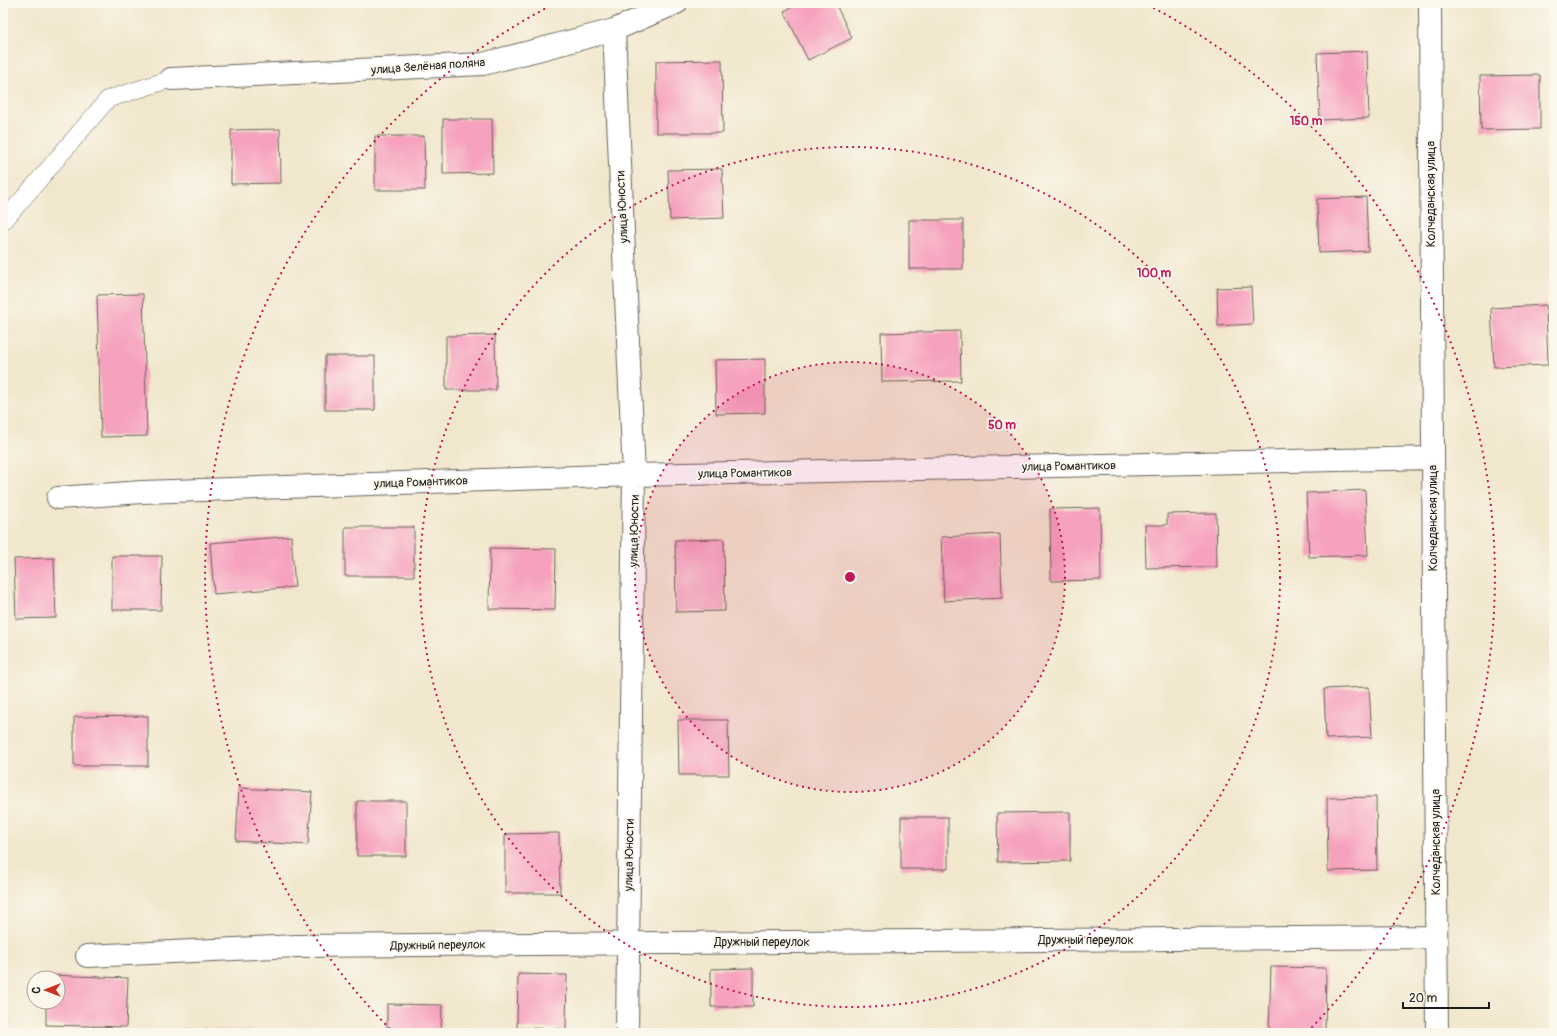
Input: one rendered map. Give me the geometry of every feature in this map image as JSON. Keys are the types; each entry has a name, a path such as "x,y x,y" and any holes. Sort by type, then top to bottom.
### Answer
{"street":[{"name":"улица Зелёная поляна","path":"171,79 483,64 614,30 676,3"},
{"name":"Колчеданская улица","path":"1430,3 1437,1033"},
{"name":"улица Юности","path":"614,30 634,475 627,1033"},
{"name":"улица Романтиков","path":"58,498 142,492 634,475 1433,458"},
{"name":"Дружный переулок","path":"87,956 296,946 1436,937"}],"lane":[{"path":"3,222 108,99 171,79"}],"building":[{"path":"801,3 835,3 852,38 808,60 784,11"},
{"path":"1367,51 1369,118 1320,120 1317,53"},
{"path":"722,60 723,133 656,133 656,61"},
{"path":"1540,75 1540,129 1481,130 1480,76"},
{"path":"443,119 492,119 493,173 443,174"},
{"path":"280,129 281,183 231,184 231,130"},
{"path":"375,136 424,136 425,190 375,190"},
{"path":"722,169 724,218 670,220 668,170"},
{"path":"1366,197 1368,251 1319,253 1317,199"},
{"path":"909,220 963,220 963,269 909,269"},
{"path":"1251,287 1253,324 1218,326 1217,288"},
{"path":"143,294 147,436 101,437 97,295"},
{"path":"1546,305 1548,365 1494,367 1491,308"},
{"path":"960,331 961,381 882,382 881,333"},
{"path":"495,335 496,390 446,390 446,336"},
{"path":"325,356 375,356 375,410 325,410"},
{"path":"765,359 765,413 716,414 715,360"},
{"path":"1365,490 1368,555 1309,557 1306,493"},
{"path":"1100,508 1101,580 1051,581 1050,509"},
{"path":"1216,513 1217,567 1146,568 1145,525 1167,525 1167,514"},
{"path":"345,527 414,527 414,576 345,576"},
{"path":"1000,534 1002,598 944,601 941,537"},
{"path":"291,536 295,587 214,594 210,543"},
{"path":"724,539 725,611 676,612 675,540"},
{"path":"490,548 556,549 555,610 489,609"},
{"path":"112,556 162,556 161,610 112,610"},
{"path":"54,558 56,618 16,619 14,559"},
{"path":"1369,687 1372,737 1326,739 1324,689"},
{"path":"148,716 148,766 74,766 74,717"},
{"path":"678,720 728,720 729,775 679,775"},
{"path":"239,788 312,792 308,845 236,841"},
{"path":"1376,797 1377,870 1328,871 1327,798"},
{"path":"357,801 406,801 406,856 357,856"},
{"path":"1070,812 1070,861 998,862 997,813"},
{"path":"901,817 948,817 948,869 901,869"},
{"path":"559,833 560,893 505,893 505,834"},
{"path":"1271,967 1326,968 1325,1033 1269,1033"},
{"path":"753,968 753,1007 711,1007 711,969"},
{"path":"518,974 567,975 566,1029 517,1028"},
{"path":"66,976 128,978 126,1027 46,1025 46,1010 66,1010"},
{"path":"387,1004 442,1005 441,1033 387,1033"},
{"path":"184,1029 256,1031 256,1033 184,1033"}]}
